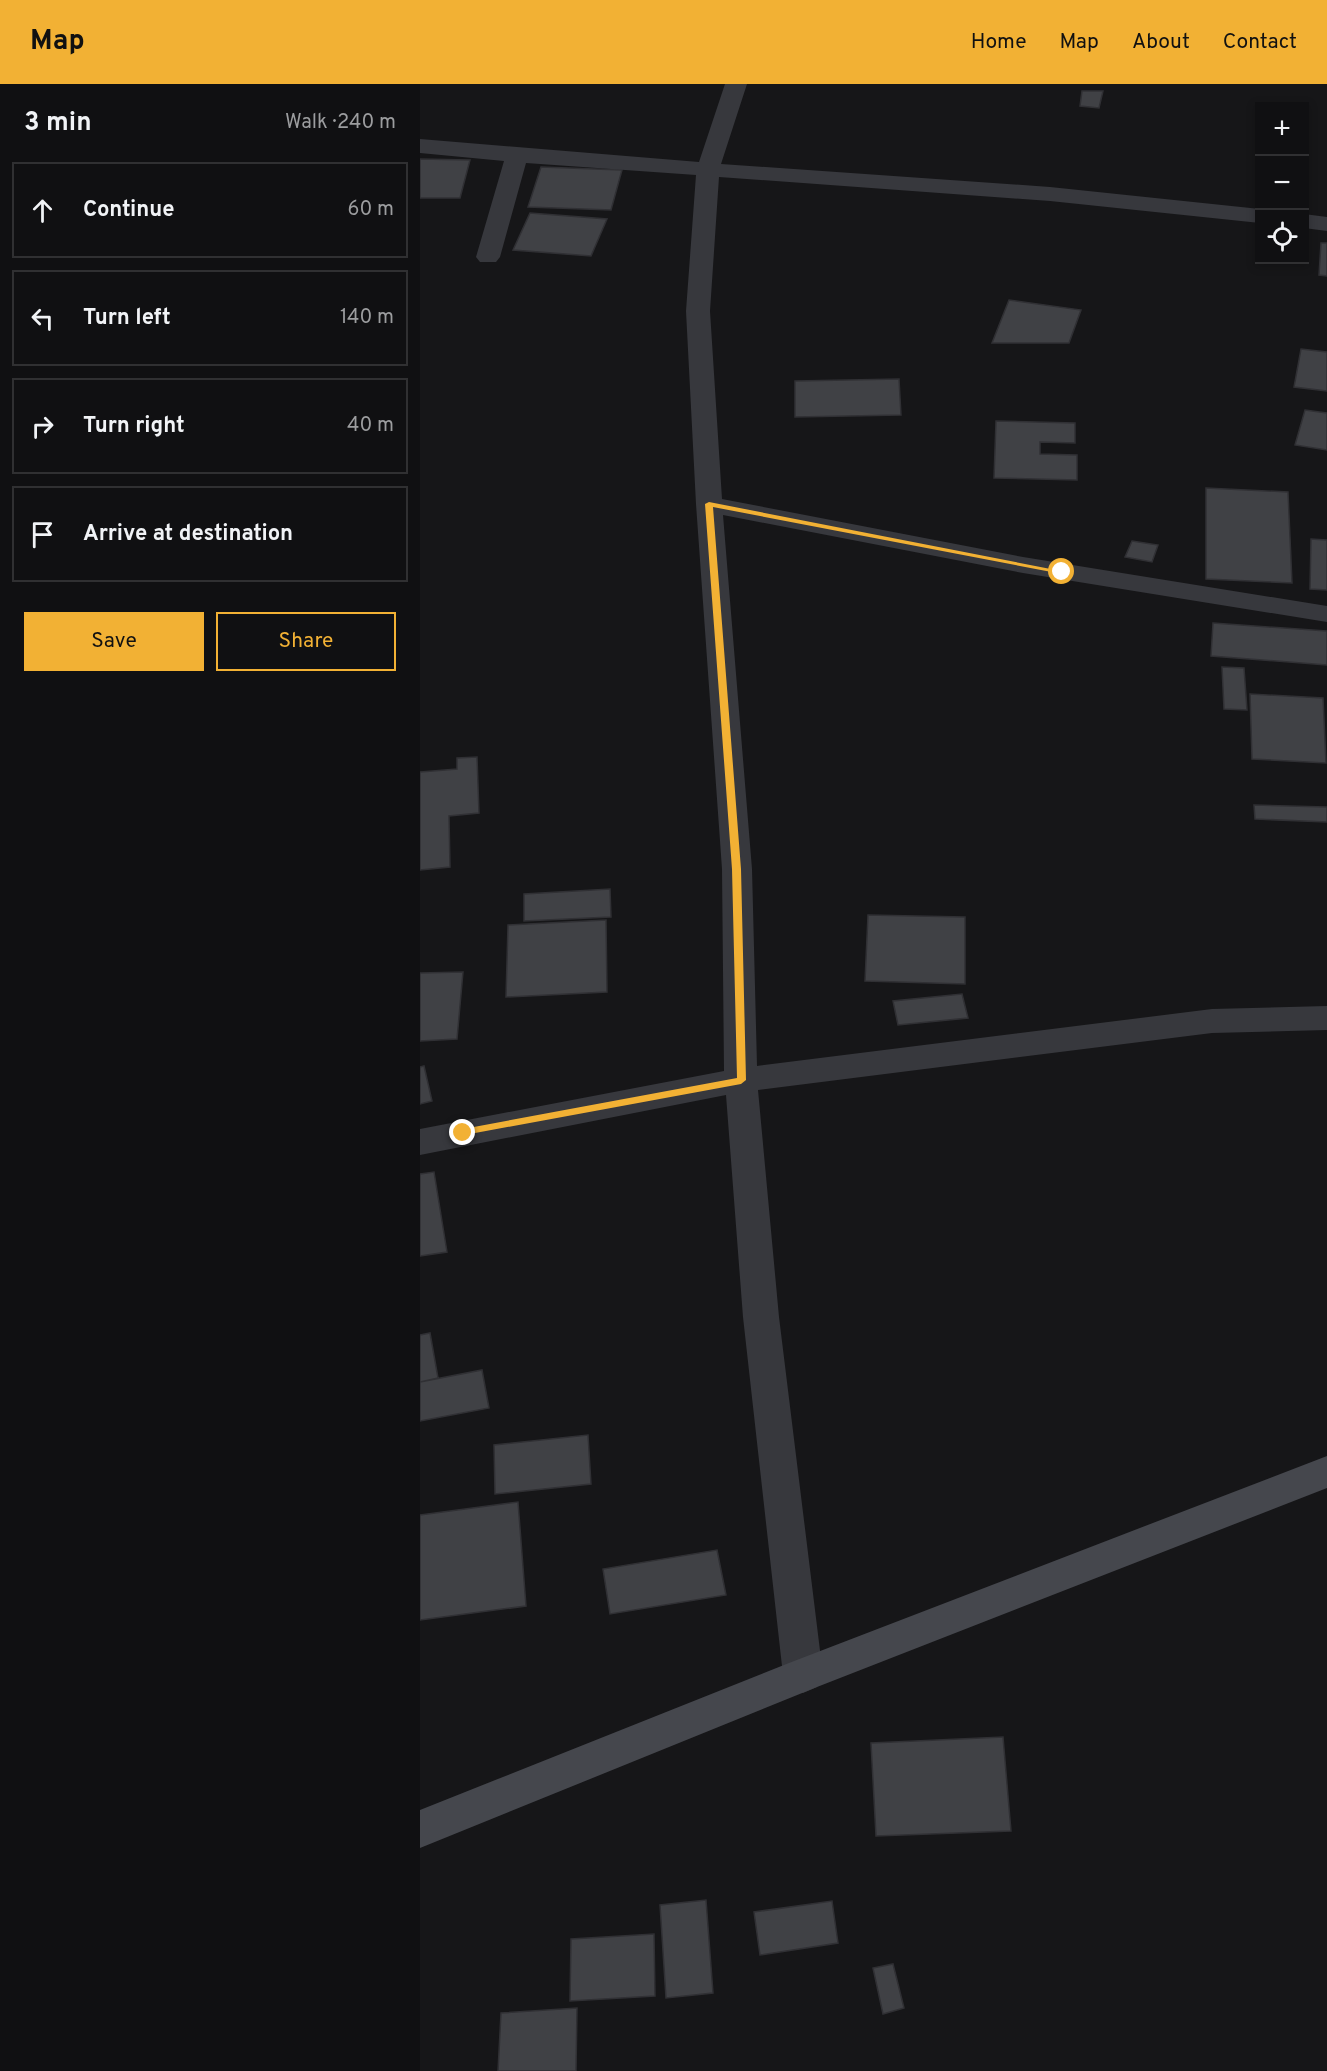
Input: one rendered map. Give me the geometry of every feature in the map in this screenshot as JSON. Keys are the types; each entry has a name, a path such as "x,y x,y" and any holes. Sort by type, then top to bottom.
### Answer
{"street":[{"path":"736,84 708,169 698,311 709,504 737,869 741,1080 761,1317 804,1675"},
{"path":"420,146 518,156 1129,199 1255,215"},
{"path":"488,256 518,156"},
{"path":"1309,222 1327,224"},
{"path":"709,504 1012,563 1327,614"},
{"path":"420,1142 741,1080 1212,1021 1327,1018"},
{"path":"420,1829 804,1675 1327,1472"}],"building":[{"path":"1082,91 1103,91 1099,108 1080,106"},
{"path":"420,159 470,160 460,198 420,198"},
{"path":"541,167 622,170 611,210 528,207"},
{"path":"530,213 607,219 591,256 513,250"},
{"path":"1321,243 1327,243 1327,276 1319,275"},
{"path":"1009,300 1081,310 1069,343 992,343"},
{"path":"1301,349 1327,352 1327,391 1294,387"},
{"path":"899,379 901,415 795,417 795,381"},
{"path":"1305,410 1327,413 1327,450 1295,445"},
{"path":"996,421 1075,423 1075,443 1040,442 1040,454 1077,455 1077,480 994,478"},
{"path":"1206,488 1288,492 1292,583 1206,579"},
{"path":"1311,539 1327,540 1327,590 1310,589"},
{"path":"1132,541 1158,545 1152,562 1125,557"},
{"path":"1213,623 1327,631 1327,665 1211,656"},
{"path":"1222,667 1244,668 1247,710 1224,709"},
{"path":"1250,694 1323,698 1326,763 1252,759"},
{"path":"477,757 479,813 449,816 450,867 420,870 420,772 457,769 457,758"},
{"path":"1254,805 1327,807 1327,822 1255,819"},
{"path":"610,889 611,917 524,921 524,894"},
{"path":"868,915 965,917 965,984 865,981"},
{"path":"606,920 607,992 506,997 508,925"},
{"path":"463,972 457,1039 420,1041 420,973"},
{"path":"962,994 968,1018 898,1025 893,1001"},
{"path":"424,1066 432,1101 420,1104 420,1067"},
{"path":"434,1172 447,1252 420,1256 420,1174"},
{"path":"430,1333 438,1378 420,1382 420,1335"},
{"path":"482,1370 489,1408 420,1421 420,1382"},
{"path":"588,1435 591,1484 495,1494 494,1445"},
{"path":"518,1502 526,1606 420,1620 420,1515"},
{"path":"717,1550 726,1595 610,1614 603,1569"},
{"path":"1003,1737 1011,1831 876,1836 871,1743"},
{"path":"706,1900 713,1993 666,1998 660,1905"},
{"path":"832,1901 838,1943 760,1955 754,1912"},
{"path":"654,1934 655,1996 570,2001 571,1939"},
{"path":"893,1964 904,2008 883,2014 873,1968"},
{"path":"577,2008 576,2071 498,2071 501,2013"}],"route":[{"path":"463,1133 741,1080 737,869 709,504 1062,572"}]}
